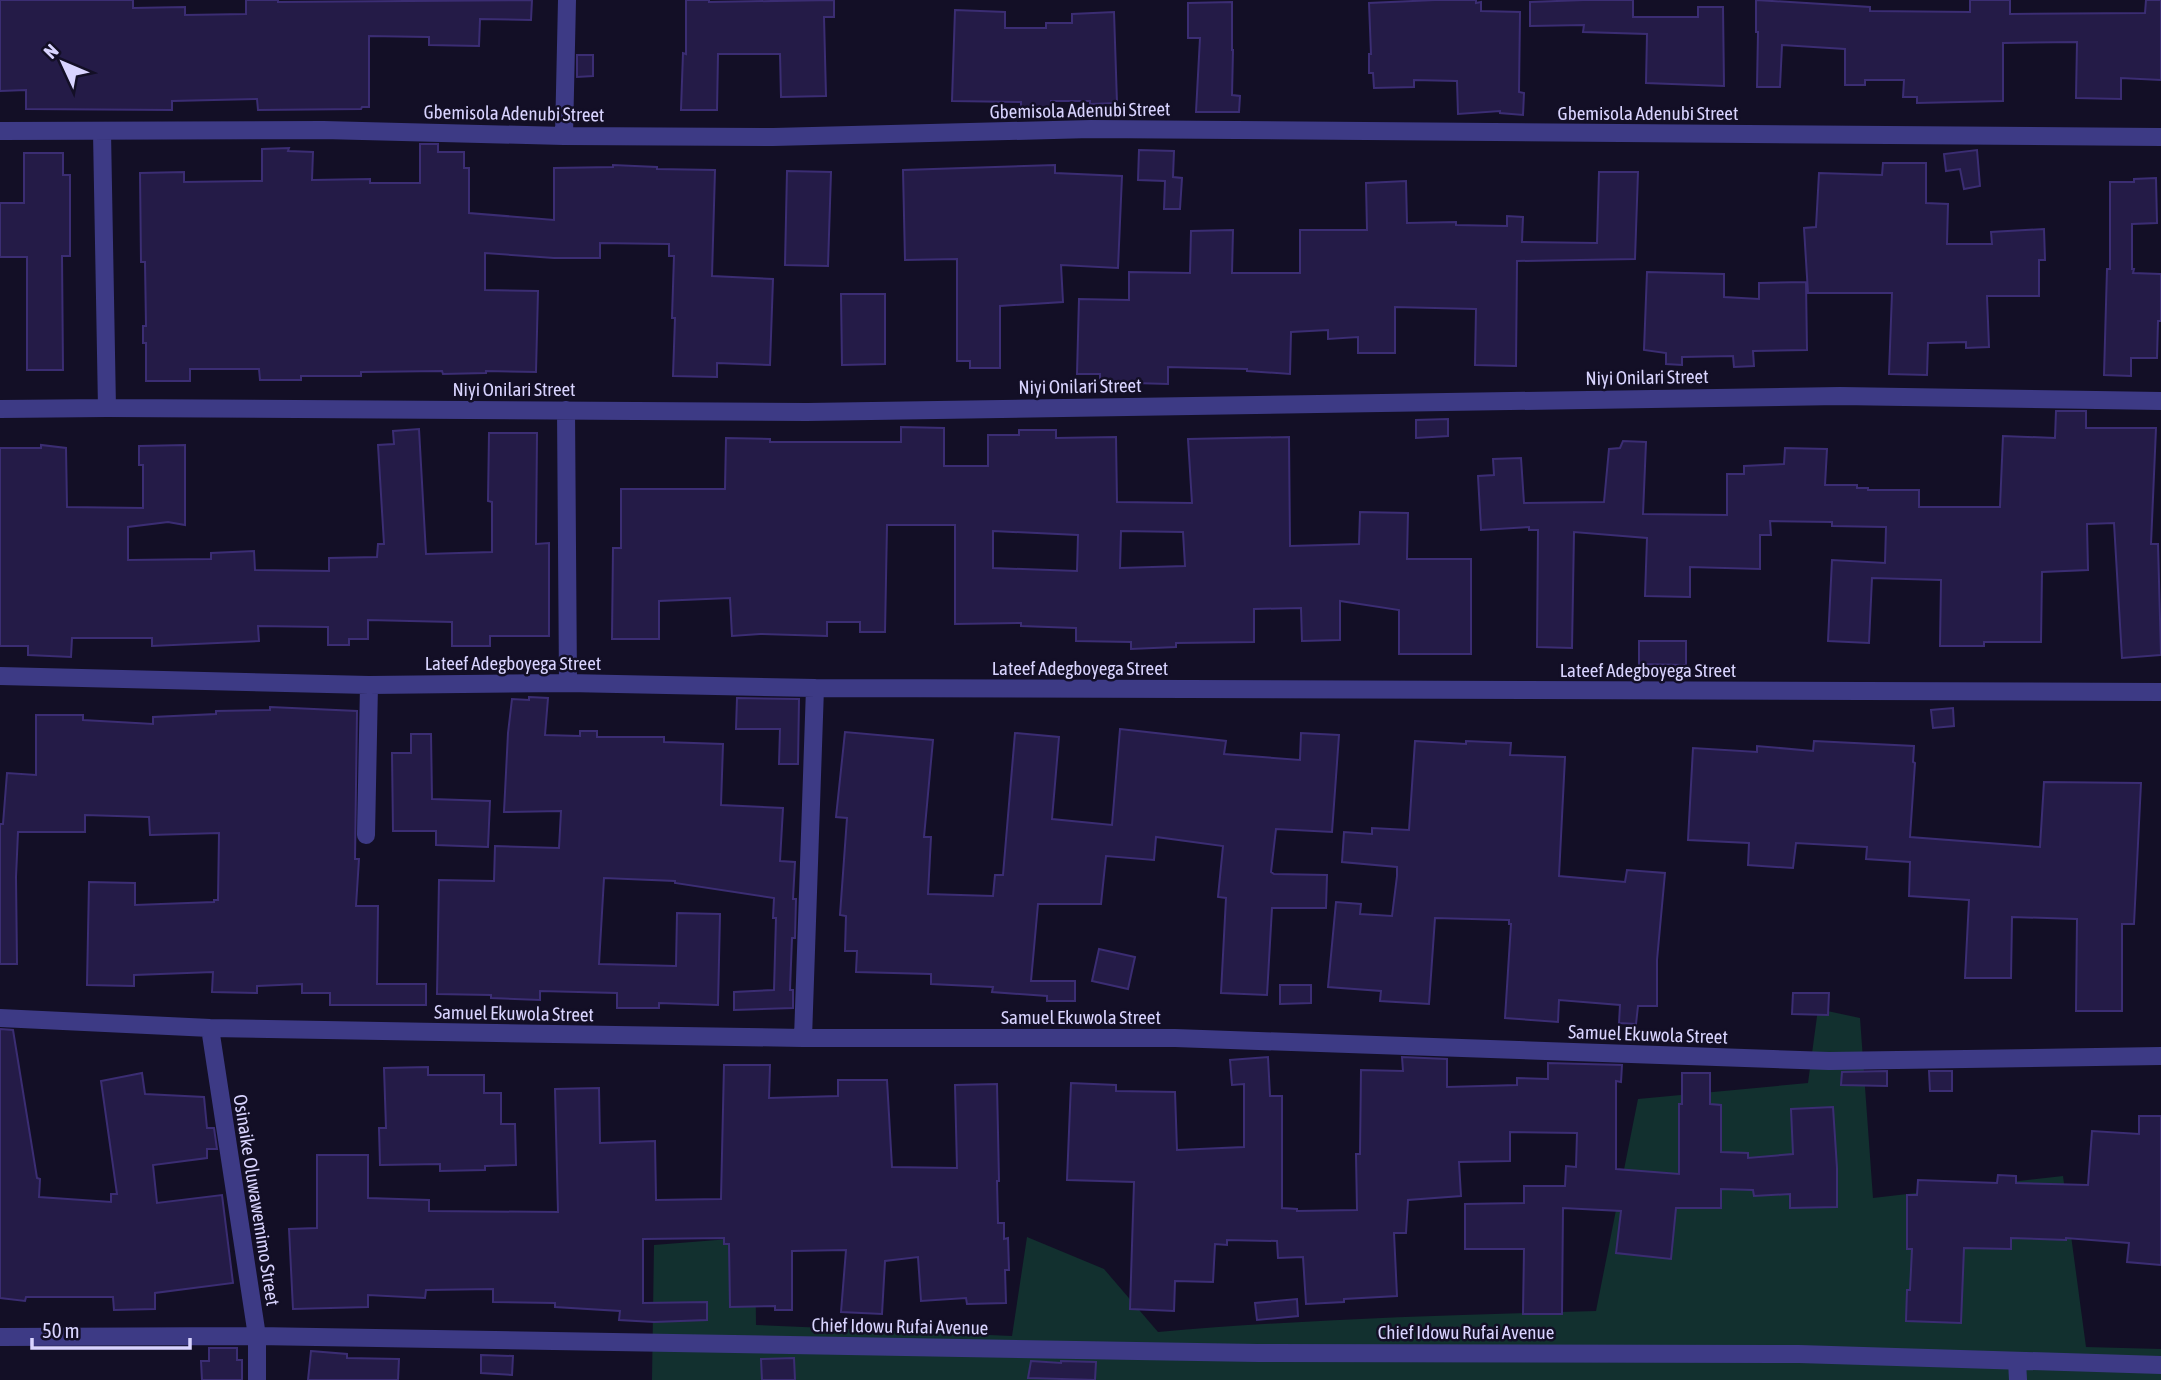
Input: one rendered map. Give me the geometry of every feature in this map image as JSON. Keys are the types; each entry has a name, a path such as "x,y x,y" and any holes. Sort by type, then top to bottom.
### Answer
{"street":[{"path":"564,136 567,0"},
{"name":"Gbemisola Adenubi Street","path":"0,131 323,130 564,136 787,136 1105,129 2161,137"},
{"path":"102,132 107,408"},
{"name":"Niyi Onilari Street","path":"0,409 807,412 1840,396 2161,401"},
{"path":"566,410 568,683"},
{"name":"Lateef Adegboyega Street","path":"0,676 369,685 568,683 815,688 2161,692"},
{"path":"366,835 369,685"},
{"path":"803,1038 815,688"},
{"name":"Samuel Ekuwola Street","path":"0,1018 210,1028 803,1038 1175,1038 1829,1062 2161,1056"},
{"name":"Osinaike Oluwawemimo Street","path":"210,1028 257,1336 257,1380"},
{"name":"Chief Idowu Rufai Avenue","path":"0,1337 257,1336 1258,1353 1799,1354 2161,1365"},
{"path":"2017,1361 2018,1380"}],"green space":[{"path":"1818,1009 1860,1018 1873,1198 2063,1176 2086,1347 2161,1349 2161,1380 652,1380 654,1245 755,1237 756,1325 1012,1336 1027,1237 1104,1269 1158,1332 1322,1321 1596,1311 1638,1099 1808,1083"}],"building":[{"path":"0,0 133,0 133,8 185,7 185,15 246,14 246,0 532,0 531,20 480,19 479,46 429,45 429,37 369,36 369,107 258,110 257,99 172,101 172,110 26,109 26,90 0,91"},
{"path":"686,0 834,0 834,17 824,17 826,96 781,97 780,54 718,54 717,110 681,110 683,53 686,54"},
{"path":"1476,0 1476,3 1481,2 1481,11 1520,12 1519,92 1524,93 1523,115 1500,111 1458,114 1457,81 1414,80 1414,87 1374,88 1373,73 1369,73 1369,3"},
{"path":"1633,0 1633,17 1698,17 1698,7 1723,7 1724,86 1646,83 1647,34 1583,32 1584,25 1530,26 1530,2"},
{"path":"1756,0 1870,7 1870,11 1970,12 1970,0 2010,0 2010,14 2145,13 2146,0 2161,0 2161,80 2121,78 2121,99 2076,98 2077,42 2003,43 2003,101 1917,103 1917,97 1903,97 1904,80 1865,80 1865,85 1845,85 1845,49 1782,45 1780,87 1757,87"},
{"path":"1232,2 1232,95 1240,96 1239,112 1196,112 1200,38 1188,38 1188,3"},
{"path":"955,10 1005,12 1005,28 1046,28 1046,23 1072,23 1072,14 1114,12 1117,103 1051,101 1051,108 1021,108 1021,102 952,101"},
{"path":"577,55 593,55 593,76 577,77"},
{"path":"420,144 438,144 438,152 464,152 464,168 469,168 469,213 554,220 554,168 613,165 715,170 712,276 773,279 770,365 717,363 717,377 673,376 674,256 669,256 669,244 600,243 600,258 485,253 485,290 538,291 536,372 361,372 361,376 301,376 301,380 260,380 259,369 190,369 190,381 146,381 146,343 143,343 143,326 146,326 145,262 141,262 140,173 184,172 184,182 262,181 262,149 289,148 288,151 313,152 312,180 370,179 370,183 420,183"},
{"path":"1139,150 1174,151 1173,177 1182,178 1180,209 1164,209 1165,181 1138,180"},
{"path":"1977,150 1980,186 1964,189 1960,169 1946,171 1944,154"},
{"path":"24,153 63,153 63,175 70,175 70,256 62,256 63,370 27,370 27,257 0,257 0,203 24,203"},
{"path":"1883,163 1926,163 1926,203 1948,204 1947,244 1992,244 1991,232 2044,229 2045,260 2039,260 2039,296 1987,296 1989,347 1966,348 1966,342 1928,343 1927,375 1889,374 1892,293 1808,293 1804,228 1816,227 1819,173 1882,175"},
{"path":"1055,165 1055,173 1122,176 1118,268 1061,265 1063,302 1000,306 1000,368 970,368 970,361 957,361 957,259 905,260 903,170"},
{"path":"787,171 831,172 828,266 785,265"},
{"path":"1599,172 1638,172 1635,259 1517,261 1516,366 1475,365 1476,309 1395,307 1395,353 1358,353 1358,337 1328,339 1328,330 1291,332 1290,374 1247,369 1168,367 1168,384 1100,382 1100,374 1077,374 1079,299 1129,300 1129,272 1190,273 1191,231 1233,230 1232,273 1300,273 1300,230 1367,230 1366,183 1406,181 1407,223 1456,222 1456,225 1507,226 1507,216 1523,217 1522,242 1597,243"},
{"path":"2156,178 2157,223 2132,224 2132,269 2133,273 2161,274 2161,321 2158,321 2157,358 2131,358 2131,376 2104,375 2107,269 2110,269 2110,182"},
{"path":"1647,272 1724,274 1724,297 1759,299 1759,283 1806,282 1807,350 1753,351 1754,366 1734,367 1733,356 1682,357 1682,365 1666,364 1666,353 1644,350"},
{"path":"841,294 885,294 885,364 842,365"},
{"path":"2056,411 2086,411 2086,428 2156,428 2151,544 2158,544 2161,655 2122,658 2114,523 2087,524 2088,570 2042,572 2041,642 1984,642 1984,646 1940,646 1941,580 1872,578 1869,643 1828,641 1832,560 1885,563 1886,527 1832,526 1832,522 1770,521 1771,535 1760,535 1760,569 1690,567 1690,597 1645,596 1647,538 1574,532 1572,648 1537,647 1538,530 1529,530 1529,527 1481,530 1478,476 1494,475 1493,459 1521,458 1524,503 1604,502 1609,449 1620,448 1623,441 1646,442 1643,514 1727,515 1727,474 1744,474 1744,466 1784,464 1785,448 1827,449 1825,485 1857,485 1857,488 1868,490 1919,490 1919,507 2000,507 2003,436 2055,438"},
{"path":"1448,419 1448,436 1416,438 1416,420"},
{"path":"901,427 944,428 944,466 988,466 988,435 1019,435 1019,430 1056,430 1056,438 1116,437 1117,502 1192,503 1188,439 1289,437 1290,546 1359,544 1360,512 1408,513 1407,559 1471,559 1471,654 1399,654 1399,610 1340,601 1340,640 1302,641 1301,608 1254,609 1254,642 1176,643 1176,647 1131,649 1131,642 1076,641 1076,628 1021,626 1021,623 955,624 955,525 887,525 885,632 860,632 860,622 827,622 827,636 732,636 730,598 659,601 659,639 612,639 613,548 621,548 621,489 725,489 726,438 770,439 770,442 901,442","holes":["993,531 1078,535 1077,571 993,568","1121,531 1183,532 1185,566 1120,568"]},
{"path":"419,429 426,554 492,552 492,502 488,501 489,433 537,433 536,544 549,543 549,636 490,636 490,646 452,646 452,622 368,620 368,639 349,639 349,645 328,645 328,627 258,626 259,641 152,646 152,638 72,638 71,657 28,655 28,646 0,646 0,448 41,448 41,445 66,448 67,507 143,508 143,465 139,465 139,446 185,445 185,525 168,522 128,527 128,560 211,559 211,553 254,551 255,570 329,571 329,558 377,557 378,544 384,544 378,445 394,444 393,431"},
{"path":"1639,641 1686,641 1686,665 1639,664"},
{"path":"529,697 548,698 545,735 580,736 580,731 597,731 597,737 664,737 664,742 723,744 721,805 783,808 780,861 795,862 795,938 792,938 790,990 793,990 793,1008 734,1010 734,992 774,990 774,898 675,881 604,878 599,964 676,966 677,913 720,914 718,1005 659,1003 659,1008 617,1008 617,993 540,991 540,1000 491,998 491,995 437,994 439,880 494,881 495,846 559,848 561,811 504,812 512,699 529,700"},
{"path":"737,698 799,699 798,764 779,764 780,729 736,729"},
{"path":"270,707 357,711 355,859 359,859 356,906 378,906 377,984 426,984 426,1005 330,1005 330,993 302,993 302,984 257,986 257,993 212,992 213,972 134,975 134,986 87,985 89,882 135,883 135,905 218,900 219,833 150,835 149,817 85,815 85,832 18,832 17,964 0,964 0,824 3,824 7,773 36,775 36,715 83,715 83,720 153,724 153,717 216,714 216,711 270,710"},
{"path":"1953,708 1954,726 1933,728 1931,710"},
{"path":"1120,729 1226,741 1224,754 1300,760 1301,733 1339,735 1332,832 1276,829 1271,872 1327,875 1326,908 1272,908 1267,995 1221,993 1226,898 1218,897 1223,846 1156,837 1154,860 1106,856 1101,904 1038,904 1031,981 1075,981 1075,1001 1047,1001 1047,996 992,992 993,987 931,984 931,974 856,972 857,951 845,951 846,916 840,915 847,818 836,817 845,732 933,740 924,837 931,837 928,894 993,896 995,875 1003,875 1015,733 1059,737 1052,819 1112,825"},
{"path":"411,734 431,734 432,799 490,801 488,847 436,845 436,831 393,831 392,753 411,753"},
{"path":"1415,741 1511,743 1510,755 1565,757 1559,876 1625,882 1627,870 1665,873 1657,960 1657,1006 1638,1006 1636,1024 1619,1023 1620,1005 1559,1000 1558,1022 1505,1018 1511,924 1509,920 1435,918 1429,1004 1380,1001 1381,991 1328,987 1336,902 1361,904 1360,914 1392,916 1397,867 1342,862 1344,832 1372,834 1372,828 1409,830"},
{"path":"1814,741 1914,746 1910,837 2040,847 2044,782 2141,783 2134,924 2122,924 2122,1011 2076,1011 2077,919 2012,917 2011,978 1965,978 1969,900 1909,896 1910,862 1866,859 1867,847 1796,843 1793,868 1748,865 1749,843 1688,840 1693,748 1757,752 1757,746 1813,751"},
{"path":"1099,949 1135,957 1128,989 1092,981"},
{"path":"1280,985 1311,985 1311,1003 1280,1004"},
{"path":"1793,993 1829,993 1828,1015 1792,1014"},
{"path":"0,1029 13,1030 37,1178 40,1179 39,1197 111,1202 111,1194 117,1194 101,1081 142,1073 145,1094 204,1097 207,1128 214,1128 217,1149 207,1149 207,1158 153,1165 157,1203 222,1195 233,1283 155,1293 155,1309 114,1310 113,1297 26,1297 25,1301 0,1298"},
{"path":"1268,1057 1270,1096 1282,1096 1282,1208 1297,1211 1357,1210 1356,1154 1360,1154 1361,1070 1403,1071 1402,1057 1447,1059 1447,1087 1517,1085 1517,1078 1548,1079 1548,1063 1622,1065 1621,1082 1616,1081 1616,1169 1679,1174 1682,1073 1710,1073 1710,1104 1721,1105 1721,1152 1748,1153 1748,1158 1793,1154 1791,1109 1833,1107 1837,1207 1790,1208 1790,1194 1754,1196 1753,1190 1721,1189 1721,1208 1676,1208 1671,1259 1616,1253 1621,1211 1563,1208 1562,1314 1523,1314 1524,1249 1465,1249 1465,1204 1524,1203 1524,1186 1565,1186 1566,1166 1576,1167 1577,1133 1510,1132 1510,1161 1459,1162 1461,1196 1408,1200 1406,1233 1394,1233 1397,1296 1306,1304 1303,1257 1278,1258 1277,1241 1227,1240 1227,1245 1215,1244 1213,1282 1175,1281 1174,1311 1130,1309 1134,1182 1067,1180 1071,1083 1116,1085 1116,1091 1175,1092 1177,1150 1244,1147 1244,1084 1232,1085 1230,1060"},
{"path":"724,1065 770,1065 769,1098 838,1096 838,1080 887,1080 892,1167 957,1168 955,1085 997,1084 998,1223 1004,1223 1004,1239 1008,1238 1006,1303 967,1304 966,1298 921,1301 918,1257 885,1261 882,1314 841,1312 846,1250 792,1251 792,1310 775,1310 775,1306 730,1307 729,1244 724,1244 724,1238 643,1239 643,1303 707,1302 707,1320 619,1320 620,1311 555,1307 555,1303 493,1302 493,1289 426,1290 425,1298 368,1295 368,1307 293,1309 289,1229 317,1228 317,1155 368,1155 368,1198 429,1200 429,1211 558,1212 555,1089 599,1088 600,1143 655,1141 656,1200 721,1199"},
{"path":"428,1067 428,1075 484,1075 484,1093 501,1093 501,1124 515,1124 516,1165 485,1166 485,1170 440,1171 440,1164 380,1165 379,1128 386,1128 384,1068"},
{"path":"1887,1071 1887,1086 1841,1085 1842,1072"},
{"path":"1929,1071 1952,1071 1952,1091 1930,1091"},
{"path":"2139,1116 2161,1116 2161,1265 2127,1262 2129,1243 2066,1238 2011,1238 2011,1249 1964,1248 1961,1323 1906,1321 1912,1249 1907,1249 1907,1195 1917,1195 1918,1180 1997,1183 1998,1175 2016,1176 2016,1183 2088,1185 2092,1131 2139,1134"},
{"path":"1297,1299 1298,1316 1257,1320 1255,1303"},
{"path":"209,1348 237,1348 237,1360 242,1360 242,1380 202,1380 201,1361 209,1361"},
{"path":"311,1351 347,1354 347,1358 399,1359 398,1380 308,1380"},
{"path":"481,1355 513,1356 512,1375 481,1373"},
{"path":"794,1358 795,1380 762,1380 761,1359"},
{"path":"1031,1361 1096,1362 1095,1380 1028,1378"}]}
